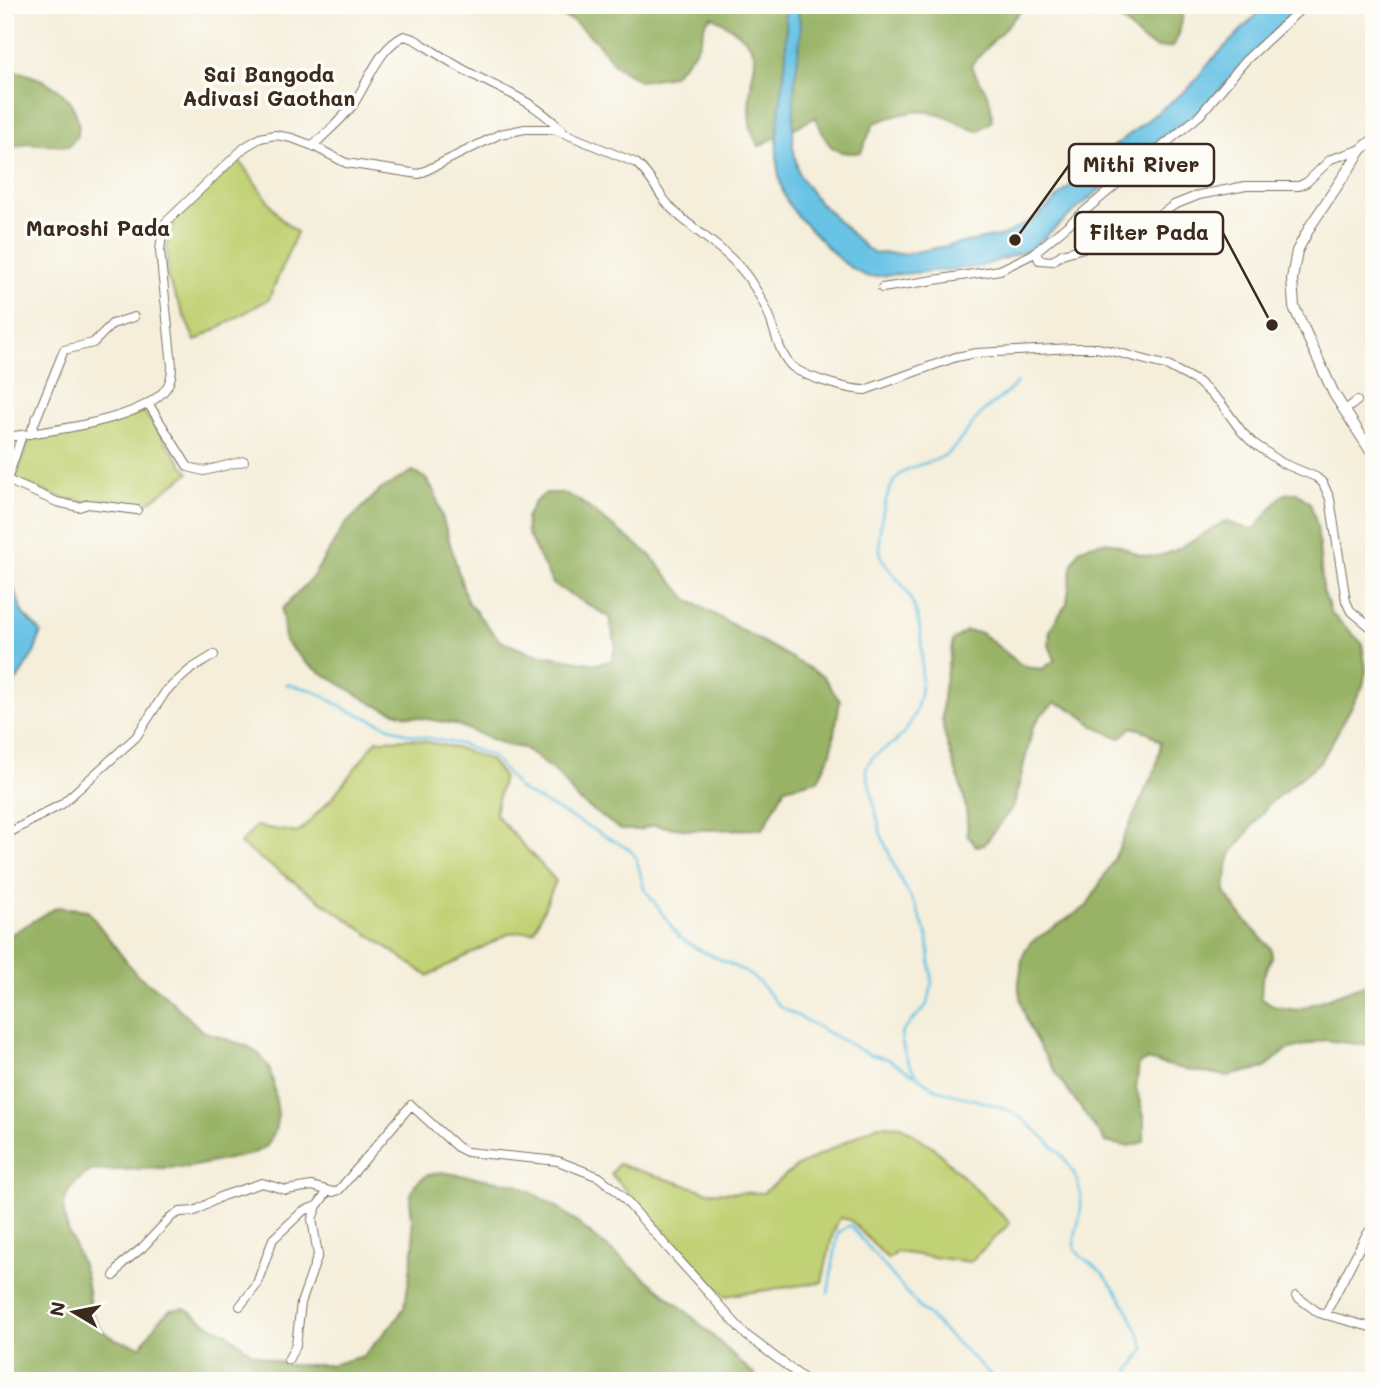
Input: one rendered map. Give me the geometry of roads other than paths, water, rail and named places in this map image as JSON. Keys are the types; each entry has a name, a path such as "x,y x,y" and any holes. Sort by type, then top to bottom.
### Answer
{"main road":[{"path":"1374,139 1362,149 1311,225 1297,251 1292,279 1294,307 1344,411 1374,456"}],"street":[{"path":"883,288 1000,270 1036,252 1200,115 1245,61 1305,5"},
{"path":"313,146 348,111 373,69 393,44 404,36 414,39 472,75 527,101 542,110 563,131"},
{"path":"5,437 108,419 148,403 166,389 172,377 160,251 163,225 245,147 260,138 275,135 292,138 346,163 419,174 500,134 525,129 563,131 636,163 646,171 667,204 728,254 751,280 768,312 787,360 793,368 806,375 856,390 865,390 956,357 994,351 1073,348 1097,348 1116,352 1182,372 1220,401 1241,432 1265,452 1282,463 1316,477 1322,483 1330,499 1346,601 1350,610 1374,630"},
{"path":"1036,252 1039,260 1053,261 1062,254 1112,240 1125,240 1174,205 1199,195 1246,186 1299,186 1307,182 1331,159 1362,149"},
{"path":"134,317 112,324 93,343 64,350 7,480 57,502 79,507 88,504 137,510"},
{"path":"1344,411 1357,401"},
{"path":"148,403 188,467 204,471 244,461"},
{"path":"5,835 62,804 136,737 172,685 191,668 214,655"},
{"path":"114,1276 122,1264 142,1248 172,1216 180,1212 195,1211 222,1196 262,1183 286,1190 312,1186 328,1191 339,1189 411,1105 457,1147 467,1152 538,1158 579,1168 599,1177 617,1191 746,1335 807,1381"},
{"path":"288,1360 296,1345 301,1303 318,1255 312,1219 317,1206 328,1191"},
{"path":"240,1306 256,1286 273,1238 303,1211 317,1206"},
{"path":"1325,1315 1365,1237 1374,1225"},
{"path":"1296,1296 1325,1315 1374,1328"}],"water":[{"path":"782,5 797,5 801,31 794,88 793,147 799,175 817,200 865,247 875,253 905,254 1004,235 1036,218 1103,155 1190,87 1208,64 1266,5 1300,5 1198,113 1151,146 1029,250 978,267 869,277 839,259 798,217 785,197 777,163 786,53"},
{"path":"5,572 9,576 23,614 41,632 35,651 5,695"}],"waterway":[{"path":"1017,382 980,415 947,454 900,474 887,497 881,521 881,554 907,593 917,615 922,644 921,685 917,708 906,730 896,741 874,756 866,770 881,834 928,938 932,984 926,1006 901,1033 906,1056 915,1073 928,1084 1020,1117 1055,1148 1069,1165 1081,1196 1076,1250 1100,1271 1121,1298 1145,1349 1122,1381"},
{"path":"286,684 312,690 348,710 407,734 460,744 493,757 519,789 629,849 636,857 644,888 679,937 742,970 759,982 779,1006 868,1054 888,1059 914,1075"},
{"path":"828,1293 838,1233 850,1225 920,1308 997,1381"}],"place":[{"name":"Mithi River","path":"1015,240"},
{"name":"Filter Pada","path":"1272,325"}],"district":[{"name":"Sai Bangoda Adivasi Gaothan","path":"269,85"},
{"name":"Maroshi Pada","path":"98,227"}]}
